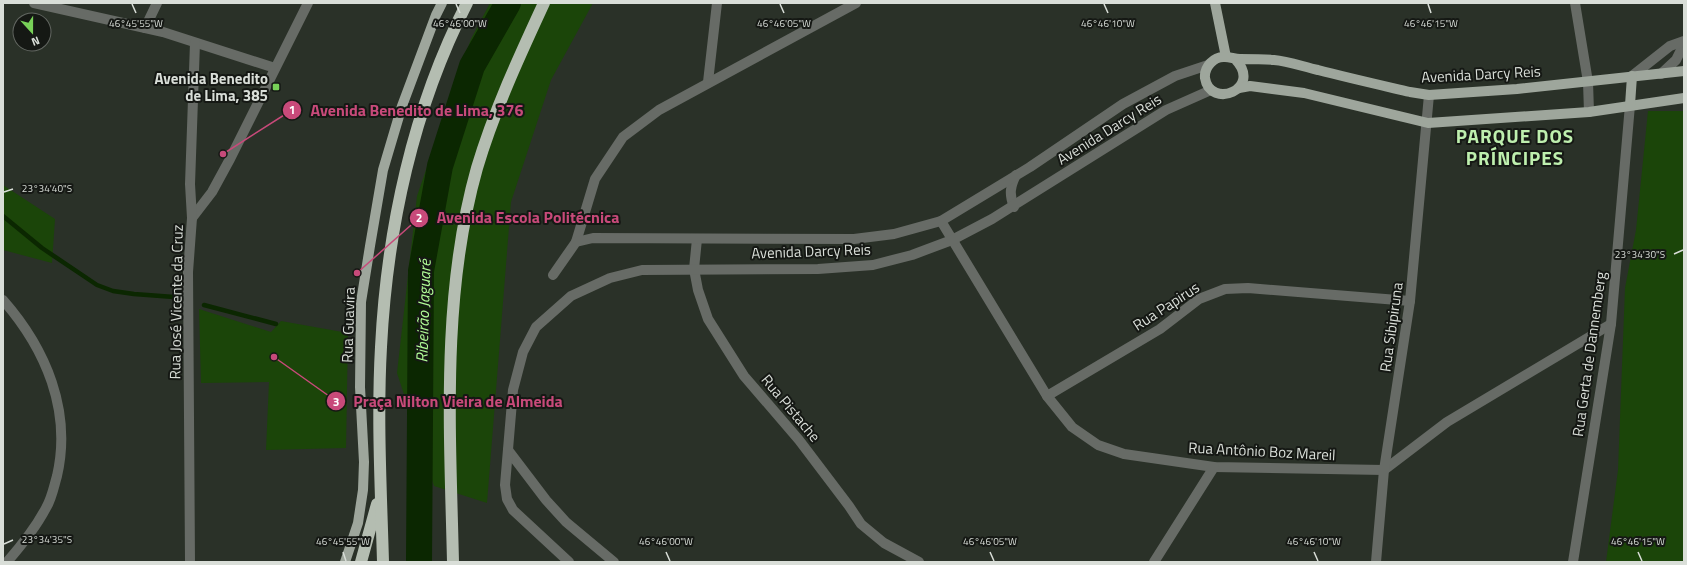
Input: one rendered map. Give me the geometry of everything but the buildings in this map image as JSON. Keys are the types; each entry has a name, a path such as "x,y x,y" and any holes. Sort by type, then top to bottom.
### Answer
{"highway":[{"path":"383,562 381,487 381,347 389,256 398,208 420,120 440,60 467,3"},
{"path":"453,562 450,407 451,356 455,287 463,231 477,169 495,113 544,3"},
{"path":"361,562 381,487"}],"main road":[{"name":"Rua Guavira","path":"345,562 358,523 363,490 364,462 360,387 361,302 383,170 402,106 436,15 442,3"},
{"path":"1215,3 1231,58 1240,65 1243,73 1243,81 1239,88 1233,93 1226,95 1218,94 1211,90 1205,78 1205,72 1208,65 1216,58 1231,58"},
{"name":"Avenida Darcy Reis","path":"1231,58 1275,60 1410,92 1430,95 1517,90 1632,76 1684,72"},
{"name":"Rua Gerta de Dannemberg","path":"1630,105 1632,76"},
{"path":"1239,88 1250,86 1304,92 1428,123 1589,112 1684,98"}],"street":[{"path":"34,3 163,32 275,68"},
{"path":"146,28 157,3"},
{"path":"192,218 212,192 227,166 308,3"},
{"path":"708,82 717,3"},
{"path":"553,275 576,242 595,179 623,137 659,110 708,82 856,3"},
{"path":"1575,3 1588,82 1589,112"},
{"path":"1661,74 1676,60 1684,42"},
{"path":"1632,76 1670,46 1684,42"},
{"name":"Rua José Vicente da Cruz","path":"190,562 188,272 192,218 190,184 195,43"},
{"name":"Avenida Darcy Reis","path":"576,242 593,238 854,239 894,234 941,221 984,196 1123,104 1175,76 1208,65"},
{"name":"Avenida Darcy Reis","path":"569,562 514,510 507,499 505,485 513,390 523,352 536,327 570,296 610,278 642,270 818,269 873,266 912,255 952,240 1014,207 1166,110 1211,90"},
{"name":"Rua Sibipiruna","path":"1376,562 1384,470 1410,301 1430,95"},
{"name":"Rua Gerta de Dannemberg","path":"1573,562 1610,324 1630,105"},
{"path":"1014,207 1010,192 1011,185 1016,175"},
{"name":"Rua Antônio Boz Mareil","path":"941,221 1047,396 1072,427 1098,445 1124,454 1214,467 1384,470"},
{"name":"Rua Pistache","path":"697,239 694,269 698,290 708,319 744,376 799,440 861,524 884,543 919,562"},
{"name":"Rua Papirus","path":"1047,396 1160,329 1199,299 1225,289 1248,288 1410,301"},
{"path":"3,300 33,342 45,366 54,389 62,435 61,456 54,487 47,507 16,552 7,562"},
{"path":"1384,470 1447,422 1610,324"},
{"path":"508,450 546,500 566,522 614,562"},
{"path":"1154,562 1214,467"}],"green space":[{"path":"490,3 593,3 551,80 511,202 487,503 434,486 397,373 417,196 471,39"},
{"path":"1648,111 1684,111 1684,562 1606,562 1618,470 1625,288 1636,230"},
{"path":"3,185 55,219 52,263 3,250"},
{"path":"199,309 271,332 281,321 348,333 346,448 266,450 269,382 201,383"}],"waterway":[{"name":"Ribeirão Jaguaré","path":"419,562 421,271 440,166 472,66 508,3"},
{"path":"3,216 42,248 97,285 113,291 174,297"},
{"path":"204,305 276,324"}],"place":[{"name":"Avenida Benedito de Lima, 385","path":"276,87"},
{"name":"Avenida Benedito de Lima, 376","path":"223,154"},
{"name":"Avenida Escola Politécnica","path":"357,273"},
{"name":"Praça Nilton Vieira de Almeida","path":"274,357"}],"district":[{"name":"PARQUE DOS PRÍNCIPES","path":"1515,146"}]}
